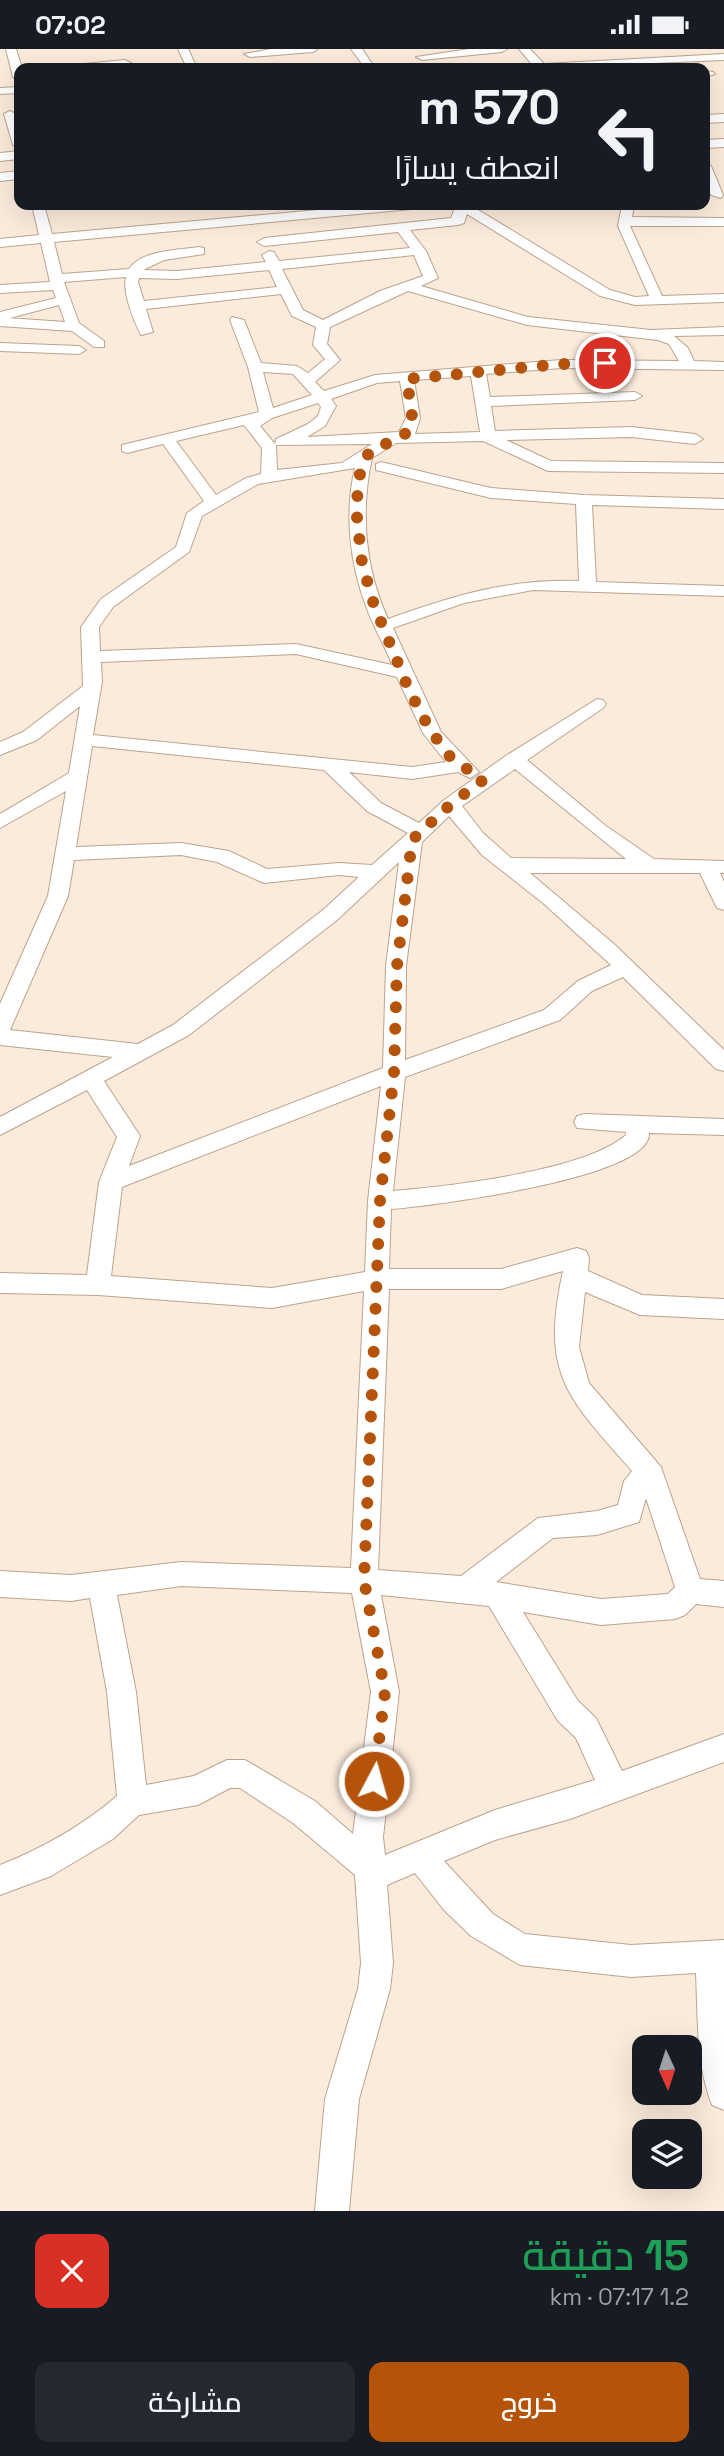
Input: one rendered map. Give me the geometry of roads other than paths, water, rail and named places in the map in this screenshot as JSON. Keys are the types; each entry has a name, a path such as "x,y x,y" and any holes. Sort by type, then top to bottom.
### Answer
{"street":[{"path":"7,50 26,49"},
{"path":"248,51 313,49"},
{"path":"418,53 502,49"},
{"path":"524,49 537,63"},
{"path":"628,49 640,61"},
{"path":"667,63 724,57 714,49"},
{"path":"288,51 295,63"},
{"path":"616,63 652,63"},
{"path":"40,210 63,300 75,327 99,344"},
{"path":"249,210 297,313 323,325 406,286 431,278 419,251 402,228"},
{"path":"0,243 254,219 308,210"},
{"path":"264,242 459,220 462,210"},
{"path":"471,210 605,293 635,302 724,297"},
{"path":"627,210 624,221 627,236 657,300"},
{"path":"624,221 724,222"},
{"path":"189,225 208,272"},
{"path":"146,333 131,282 133,273 151,258 199,251"},
{"path":"0,289 133,273 167,275 274,267 419,251"},
{"path":"406,286 527,321 642,332 724,331"},
{"path":"137,306 284,290"},
{"path":"0,316 63,300"},
{"path":"237,320 255,367 267,415"},
{"path":"0,322 75,327"},
{"path":"307,381 333,359 320,345 323,325"},
{"path":"642,332 674,341 683,351 688,365"},
{"path":"0,347 79,349"},
{"path":"627,363 633,414"},
{"path":"127,448 168,441 267,415 324,398 367,381 561,364 724,366"},
{"path":"255,367 297,370 329,406 326,417 309,431 275,444"},
{"path":"478,372 489,438"},
{"path":"0,1029 58,896 93,682 90,627 95,616 121,592 183,549 191,517 213,502 269,475 344,467 365,457 376,447 404,435 413,424 407,379"},
{"path":"482,402 633,414 695,439"},
{"path":"267,415 251,425 275,444 489,438 633,414"},
{"path":"489,438 548,466 724,468"},
{"path":"168,441 213,502"},
{"path":"269,475 275,444"},
{"path":"365,457 357,491 357,529 362,563 374,605 430,730 446,752 461,766 483,780"},
{"path":"381,467 492,493 584,500 724,504"},
{"path":"584,500 588,585"},
{"path":"384,626 432,608 501,590 533,585 724,591"},
{"path":"92,657 296,649 403,673"},
{"path":"0,749 30,736 90,690"},
{"path":"2,1124 181,1030 308,933 379,872 451,804 597,704"},
{"path":"84,740 412,773 461,766"},
{"path":"514,759 599,830 650,866"},
{"path":"330,765 374,807 416,836"},
{"path":"0,822 78,776"},
{"path":"451,804 464,826 485,850 565,911 724,1063"},
{"path":"332,2211 335,2151 342,2099 374,1989 377,1963 368,1871 368,1837 385,1692 364,1580 380,1201 394,1072 396,978 416,836"},
{"path":"65,855 181,849 222,856 264,876 339,869 379,872"},
{"path":"508,867 716,867 724,903"},
{"path":"111,1182 394,1072 552,1015 585,986 626,967"},
{"path":"0,1037 143,1052"},
{"path":"90,1078 129,1136 111,1182 98,1285"},
{"path":"585,1122 724,1127"},
{"path":"380,1201 456,1193 581,1166 629,1149 638,1138 638,1124"},
{"path":"0,1283 98,1285 272,1298 378,1279 501,1279 577,1258 566,1347 571,1369 578,1388 592,1408 652,1475 690,1591"},
{"path":"574,1276 640,1305 724,1309"},
{"path":"465,1589 548,1526 597,1523 629,1514 638,1481 652,1475"},
{"path":"0,1584 59,1588 181,1574 364,1580 465,1589 612,1612 675,1606 690,1591"},
{"path":"101,1585 113,1635 130,1757 132,1802"},
{"path":"690,1591 724,1594"},
{"path":"497,1594 568,1711 586,1728 614,1787"},
{"path":"368,1871 421,1857 495,1825 570,1804 724,1748"},
{"path":"0,1880 40,1865 102,1828 132,1802 198,1790 227,1774 245,1773 264,1789 304,1812 368,1871"},
{"path":"421,1857 455,1899 482,1925 520,1949 631,1961 717,1957 717,2054 724,2093"}]}
